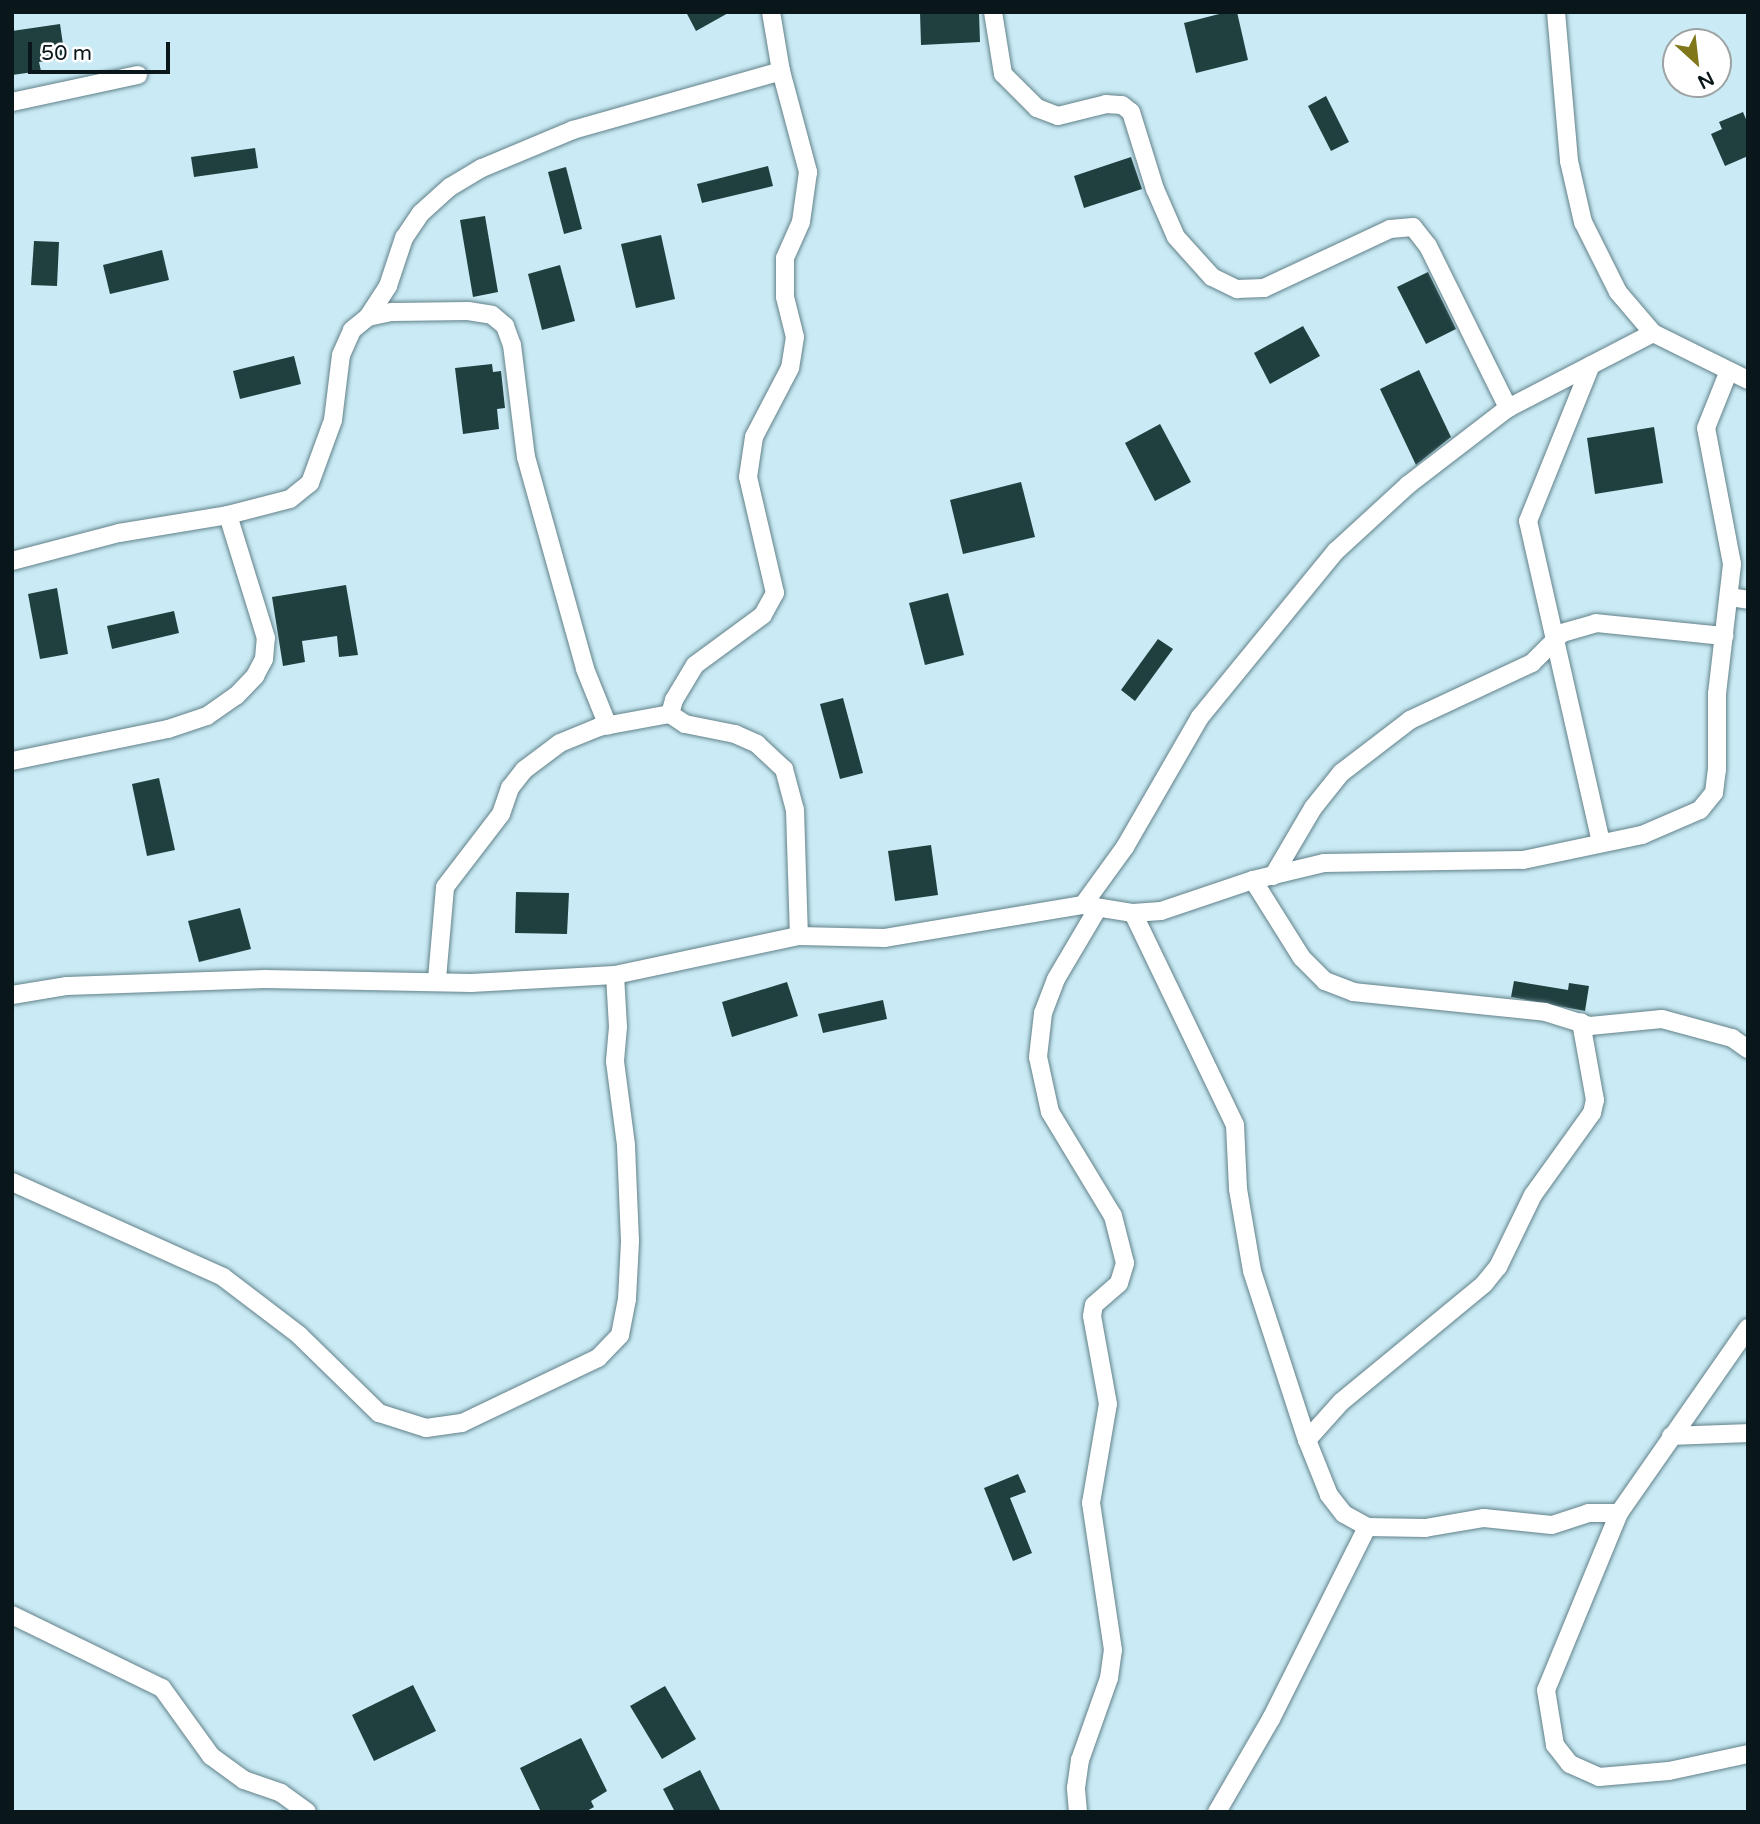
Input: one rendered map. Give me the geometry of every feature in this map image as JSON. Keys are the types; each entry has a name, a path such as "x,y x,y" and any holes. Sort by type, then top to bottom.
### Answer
{"street":[{"path":"670,714 678,691 695,664 763,615 775,593 748,477 754,437 790,368 795,337 785,297 785,258 801,222 808,172 780,71 771,12"},
{"path":"993,12 1003,74 1037,108 1058,116 1106,104 1122,105 1131,112 1155,188 1176,237 1212,277 1237,289 1264,288 1391,229 1413,227 1428,246 1508,408"},
{"path":"1556,12 1569,161 1583,222 1618,292 1653,333 1728,373 1748,380"},
{"path":"12,561 120,533 228,515 290,499 310,483 333,420 341,355 352,330 368,317 388,286 404,238 421,213 450,187 482,168 573,130 780,71"},
{"path":"12,102 138,75"},
{"path":"368,317 468,311 492,315 505,326 512,345 526,457 585,669 608,726"},
{"path":"1079,1812 1076,1788 1080,1760 1109,1678 1113,1650 1092,1514 1093,1479 1108,1404 1092,1316 1094,1305 1119,1283 1125,1263 1113,1216 1050,1112 1038,1057 1043,1013 1056,979 1091,906 1200,717 1274,623 1336,551 1398,494 1508,408 1653,333"},
{"path":"1591,365 1528,521 1557,638 1601,843"},
{"path":"12,995 93,985 437,979 509,982 615,975 799,936 886,938 1091,906 1133,913 1161,911 1253,880 1357,861 1523,860 1642,835 1700,810 1714,793 1724,636 1739,598 1706,428 1728,373"},
{"path":"12,761 168,729 207,716 236,696 255,676 264,659 266,638 228,515"},
{"path":"1273,876 1313,808 1341,774 1410,720 1532,663 1557,638 1578,625 1596,623 1724,636"},
{"path":"437,979 445,887 501,814 510,788 524,770 561,743 608,726 670,714 685,724 735,734 757,744 785,769 795,810 799,936"},
{"path":"1253,880 1302,958 1325,981 1353,992 1545,1012 1598,1026 1662,1019 1732,1038 1748,1049"},
{"path":"1133,913 1235,1125 1238,1189 1252,1270 1307,1440 1329,1495 1344,1514 1367,1527 1425,1528 1484,1518 1543,1526 1605,1510 1619,1513"},
{"path":"12,1182 223,1277 299,1335 379,1413 426,1428 462,1423 598,1358 620,1335 627,1299 630,1241 626,1145 615,1061 618,1027 615,975"},
{"path":"1307,1440 1341,1402 1484,1284 1498,1267 1533,1195 1592,1113 1595,1100 1581,1022"},
{"path":"1748,1328 1619,1513 1546,1690 1555,1745 1570,1764 1599,1777 1669,1772 1748,1754"},
{"path":"1671,1436 1748,1433"},
{"path":"1217,1812 1271,1719 1367,1527"},
{"path":"13,1614 162,1688 211,1756 243,1780 281,1793 307,1812"}],"building":[{"path":"686,12 730,12 696,31"},
{"path":"920,12 979,12 980,42 921,45"},
{"path":"1237,12 1248,60 1196,73 1184,23"},
{"path":"60,24 65,58 39,62 41,71 12,75 12,31"},
{"path":"1326,96 1349,142 1331,151 1308,106"},
{"path":"1743,112 1748,124 1748,156 1725,166 1711,134 1722,129 1719,122"},
{"path":"255,148 258,168 194,177 191,157"},
{"path":"1131,157 1142,189 1084,208 1074,176"},
{"path":"768,166 773,186 702,203 697,184"},
{"path":"566,167 582,229 564,234 548,172"},
{"path":"485,216 498,292 473,297 460,220"},
{"path":"661,235 675,299 636,308 621,244"},
{"path":"34,241 59,242 57,286 31,285"},
{"path":"162,250 169,280 110,294 103,265"},
{"path":"560,265 575,321 542,330 528,274"},
{"path":"1428,272 1456,329 1426,344 1397,287"},
{"path":"1303,326 1320,356 1270,384 1254,353"},
{"path":"294,356 301,384 240,399 233,371"},
{"path":"492,364 493,372 501,371 505,408 497,409 499,429 463,434 455,368"},
{"path":"1419,370 1451,437 1416,465 1380,389"},
{"path":"1160,424 1191,482 1155,501 1125,443"},
{"path":"1654,427 1663,483 1595,494 1587,438"},
{"path":"1021,482 1035,537 963,554 950,500"},
{"path":"346,585 358,655 339,657 337,636 302,641 305,662 283,666 272,597"},
{"path":"57,588 68,654 40,659 28,594"},
{"path":"948,593 964,655 925,665 909,603"},
{"path":"174,611 179,633 112,649 107,626"},
{"path":"1158,639 1173,649 1135,701 1121,690"},
{"path":"843,698 863,773 840,779 820,704"},
{"path":"159,778 175,850 147,856 132,784"},
{"path":"931,845 938,895 895,901 888,851"},
{"path":"516,892 569,893 567,934 515,933"},
{"path":"240,908 251,949 199,962 188,921"},
{"path":"1514,981 1568,990 1569,983 1589,986 1585,1011 1511,997"},
{"path":"787,982 798,1016 732,1037 722,1002"},
{"path":"883,1000 887,1019 823,1033 818,1014"},
{"path":"1018,1474 1026,1492 1010,1498 1032,1553 1013,1561 984,1488"},
{"path":"413,1685 436,1731 374,1761 352,1715"},
{"path":"665,1686 696,1739 662,1759 630,1706"},
{"path":"581,1738 607,1791 591,1801 594,1807 585,1812 541,1812 520,1768"},
{"path":"700,1770 721,1812 675,1812 663,1789"}]}
